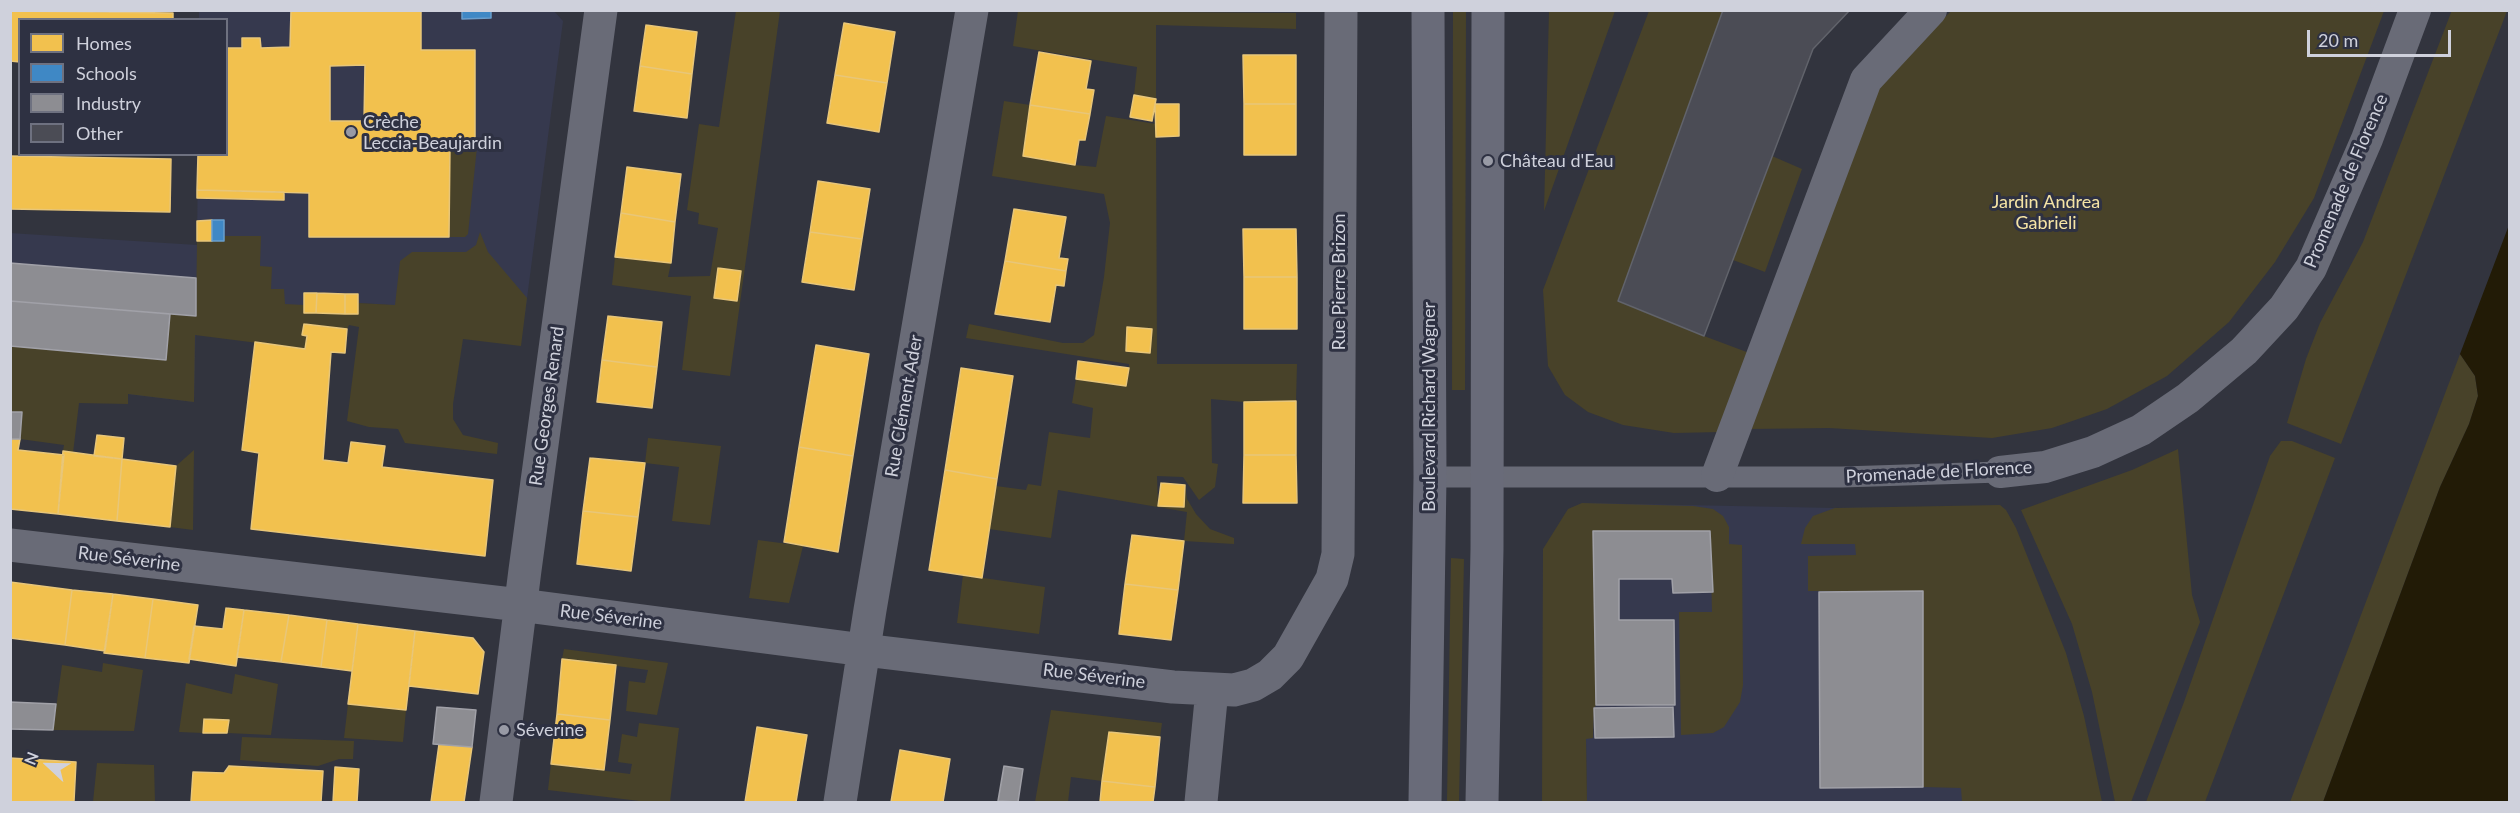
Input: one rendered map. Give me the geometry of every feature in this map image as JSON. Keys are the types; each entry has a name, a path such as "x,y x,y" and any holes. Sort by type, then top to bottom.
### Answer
{"main road":[{"name":"Boulevard Richard Wagner","path":"1425,802 1430,477 1428,10"},
{"path":"1482,802 1487,477 1488,10"}],"street":[{"name":"Rue Georges Renard","path":"496,802 520,605 601,10"},
{"name":"Rue Clément Ader","path":"840,802 972,10"},
{"name":"Rue Pierre Brizon","path":"1212,690 1234,690 1253,685 1270,675 1288,657 1332,579 1338,554 1341,10"},
{"path":"1717,476 1866,80 1931,10"},
{"name":"Promenade de Florence","path":"2000,472 2045,467 2093,452 2141,430 2187,398 2244,351 2284,308 2311,268 2367,138 2415,10"},
{"name":"Rue Séverine","path":"10,545 520,605 864,650 1212,690"},
{"path":"1201,802 1212,690"}],"lane":[{"name":"Promenade de Florence","path":"1430,477 1842,477 2000,472"}],"shaded area":[{"path":"553,10 563,21 525,314 359,303 358,314 196,312 194,402 11,380 10,233 197,245 198,156 228,156 228,18 199,18 199,11"},
{"path":"2509,225 2509,802 2323,802 2440,487 2469,424 2478,396 2475,376 2460,354"},
{"path":"1582,503 1835,508 1995,506 2002,802 1587,802"}],"green space":[{"path":"1466,10 1465,390 1452,390 1453,11"},
{"path":"2452,10 2507,11 2341,444 2287,423 2306,359 2320,323 2363,242"},
{"path":"736,11 780,11 730,376 682,370 691,296 612,285 615,257 671,263 668,277 710,276 718,228 698,224 699,213 687,210 699,124 719,127","holes":["718,268 741,271 736,301 715,298"]},
{"path":"1018,11 1296,13 1296,29 1156,25 1156,99 1134,95 1137,67 1013,46"},
{"path":"1549,11 1615,11 1544,211"},
{"path":"1649,11 1723,11 1704,336 1752,354 1721,432 1674,433 1623,425 1588,412 1565,395 1548,366 1543,290"},
{"name":"Jardin Andrea Gabrieli","path":"1951,11 2384,11 2314,198 2275,262 2229,322 2167,376 2107,409 2052,428 1992,438 1829,428 1749,429 1877,88"},
{"path":"1004,101 1030,105 1075,165 1096,167 1106,116 1156,124 1157,364 1297,364 1296,401 1244,402 1211,399 1212,463 1218,464 1215,487 1199,500 1183,477 1157,476 1158,505 1183,507 1185,485 1187,499 1196,514 1210,529 1234,538 1234,544 1184,541 1187,512 1058,490 1051,538 989,529 996,486 1026,490 1028,484 1041,486 1049,432 1090,438 1093,408 1072,403 1076,379 1126,386 1129,368 1129,364 966,338 969,324 1063,343 1083,343 1094,335 1104,277 1110,223 1104,194 992,176","holes":["1128,327 1150,353 1126,351"]},
{"path":"475,144 477,147 468,234 465,237 449,237 450,145"},
{"path":"1772,156 1802,169 1765,272 1733,260"},
{"path":"480,232 488,252 527,298 521,346 463,339 453,404 453,419 463,435 498,443 497,454 405,443 398,429 369,427 347,421 359,327 349,325 347,329 304,324 302,335 307,336 305,349 195,335 194,402 128,394 128,404 79,403 73,453 63,451 64,445 20,439 22,412 11,412 11,346 166,360 170,314 196,316 197,241 223,241 224,236 261,236 260,266 272,267 271,289 284,289 285,304 304,305 305,313 358,314 358,303 395,305 400,261 412,252 466,252 476,245"},
{"path":"2460,354 2475,376 2478,396 2469,424 2440,487 2323,802 2290,802"},
{"path":"648,438 721,446 710,525 672,521 679,467 645,463"},
{"path":"2281,441 2292,441 2335,458 2205,802 2146,802 2184,702 2270,456"},
{"path":"2178,449 2192,595 2200,622 2131,802 2115,802 2092,692 2072,624 2021,510 2132,470"},
{"path":"194,450 193,530 170,527 176,466"},
{"path":"1582,503 1693,506 1713,509 1723,516 1729,527 1729,544 1742,545 1743,685 1740,702 1724,727 1713,733 1681,735 1679,612 1712,612 1710,531 1593,531 1596,705 1593,738 1586,739 1587,802 1542,802 1543,549 1568,509"},
{"path":"2000,505 2006,510 2016,528 2066,653 2084,716 2102,802 1962,802 1961,788 1923,787 1922,591 1808,591 1808,556 1856,555 1855,544 1801,544 1805,528 1813,516 1835,508"},
{"path":"758,540 803,546 789,603 749,598"},
{"path":"1451,558 1464,559 1459,802 1447,802"},
{"path":"963,575 1045,587 1039,634 957,623"},
{"path":"564,649 668,663 657,715 626,711 629,681 645,683 648,670 562,659"},
{"path":"103,663 143,670 134,731 53,730 62,665 102,672"},
{"path":"235,674 278,684 271,735 227,733 229,720 205,719 203,733 179,732 186,683 232,694"},
{"path":"348,704 406,710 403,742 344,738"},
{"path":"1051,710 1162,723 1160,737 1102,781 1071,777 1068,802 1035,802"},
{"path":"639,723 679,728 670,802 648,802 548,790 551,764 630,774 632,764 618,762 622,734 637,737"},
{"path":"242,737 354,741 353,759 339,759 318,766 240,760"},
{"path":"97,763 154,765 155,802 93,802"}],"building: Homes":[{"name":"Crèche Leccia-Beaujardin","path":"291,10 421,10 421,50 475,50 475,144 450,145 449,237 309,237 309,193 197,190 198,156 228,156 228,48 242,48 242,38 260,38 261,48 290,47","holes":["365,65 364,121 330,121 330,66"]},
{"path":"10,11 173,13 173,18 18,18 18,62 10,61"},
{"path":"844,23 895,32 887,83 835,75"},
{"path":"646,25 697,32 692,74 640,66"},
{"path":"1039,52 1091,61 1086,89 1094,90 1090,114 1030,105"},
{"path":"1243,55 1296,55 1296,104 1244,104"},
{"path":"640,66 692,74 687,118 634,111"},
{"path":"835,75 887,83 879,132 827,123"},
{"path":"1134,95 1156,99 1152,121 1130,117"},
{"path":"1155,104 1179,104 1179,136 1156,137"},
{"path":"1244,104 1296,104 1296,155 1244,155"},
{"path":"1030,105 1090,114 1085,140 1079,140 1075,165 1023,156"},
{"path":"10,156 171,159 170,212 10,209"},
{"path":"627,167 681,174 675,222 621,213"},
{"path":"818,181 870,189 862,239 810,232"},
{"path":"197,190 284,192 284,200 197,198"},
{"path":"1014,209 1066,217 1059,258 1068,259 1066,271 1005,261"},
{"path":"621,213 675,222 671,263 615,257"},
{"path":"212,220 212,241 197,241 197,221"},
{"path":"1243,229 1296,229 1297,277 1244,277"},
{"path":"810,232 862,239 854,290 802,282"},
{"path":"1005,261 1066,271 1064,286 1056,285 1050,322 995,314"},
{"path":"718,268 741,271 737,301 714,298"},
{"path":"1244,277 1297,277 1297,329 1244,329"},
{"path":"304,293 317,293 316,313 304,313"},
{"path":"317,293 345,294 345,314 316,313"},
{"path":"345,294 358,294 358,314 345,314"},
{"path":"608,316 662,322 657,367 602,360"},
{"path":"304,324 347,329 345,353 331,352 323,460 348,463 351,442 385,446 382,467 493,480 485,556 251,529 259,453 242,450 255,342 305,349 307,336 302,335"},
{"path":"1127,327 1152,329 1150,353 1126,351"},
{"path":"816,345 869,354 853,456 799,447"},
{"path":"602,360 657,367 652,408 597,402"},
{"path":"1078,361 1129,368 1126,386 1076,379"},
{"path":"961,368 1013,376 997,479 945,470"},
{"path":"1296,401 1296,455 1244,455 1244,402"},
{"path":"97,435 124,438 122,459 94,456"},
{"path":"10,439 20,439 18,450 64,455 58,514 10,509"},
{"path":"799,447 853,456 838,552 784,542"},
{"path":"63,451 122,459 117,521 58,514"},
{"path":"1244,455 1296,455 1297,503 1243,503"},
{"path":"590,458 645,463 638,517 583,511"},
{"path":"122,459 176,466 170,527 117,521"},
{"path":"945,470 997,479 982,578 929,570"},
{"path":"1161,483 1185,485 1184,507 1158,506"},
{"path":"583,511 638,517 631,571 577,564"},
{"path":"1132,535 1184,541 1178,590 1125,584"},
{"path":"10,582 72,590 65,645 10,638"},
{"path":"1125,584 1178,590 1171,640 1119,634"},
{"path":"72,590 113,594 105,651 65,645"},
{"path":"113,594 153,599 145,658 104,653"},
{"path":"153,599 198,605 189,663 145,658"},
{"path":"226,608 244,610 236,666 189,659 194,626 223,629"},
{"path":"244,610 289,615 281,662 237,657"},
{"path":"289,615 327,620 321,667 281,662"},
{"path":"327,620 358,624 352,671 321,667"},
{"path":"358,624 415,631 406,710 348,704"},
{"path":"415,631 473,638 484,652 478,694 409,686"},
{"path":"562,659 616,665 610,720 557,714"},
{"path":"557,714 610,720 604,770 551,764"},
{"path":"204,719 229,720 227,733 203,733"},
{"path":"757,727 807,735 796,802 745,802"},
{"path":"1109,732 1160,737 1155,787 1102,781"},
{"path":"439,744 472,747 464,802 431,802"},
{"path":"900,750 950,759 943,802 891,802"},
{"path":"10,758 76,762 74,801 10,802"},
{"path":"229,766 323,771 321,802 191,802 193,772 224,773"},
{"path":"335,767 359,769 357,802 333,802"},
{"path":"1102,781 1155,787 1153,802 1100,802"}],"building: Schools":[{"path":"462,10 491,10 491,18 462,19"},
{"path":"212,220 224,220 224,241 212,241"}],"building: Industry":[{"path":"10,263 196,278 196,316 10,301"},
{"path":"10,301 170,314 166,360 10,346"},
{"path":"10,412 22,412 20,439 10,439"},
{"path":"1593,531 1710,531 1713,592 1673,593 1672,579 1619,579 1619,620 1674,620 1675,705 1596,705"},
{"path":"1923,591 1923,787 1820,788 1819,592"},
{"path":"10,702 56,704 53,730 10,729"},
{"path":"437,707 476,710 472,747 433,744"},
{"path":"1673,707 1674,737 1595,738 1594,708"},
{"path":"1004,766 1023,769 1018,802 998,801"}],"building: Other":[{"path":"1723,10 1850,10 1813,49 1704,336 1618,301"}],"place":[{"name":"Crèche Leccia-Beaujardin","path":"351,132"},
{"name":"Château d'Eau","path":"1488,161"},
{"name":"Séverine","path":"504,730"}]}
